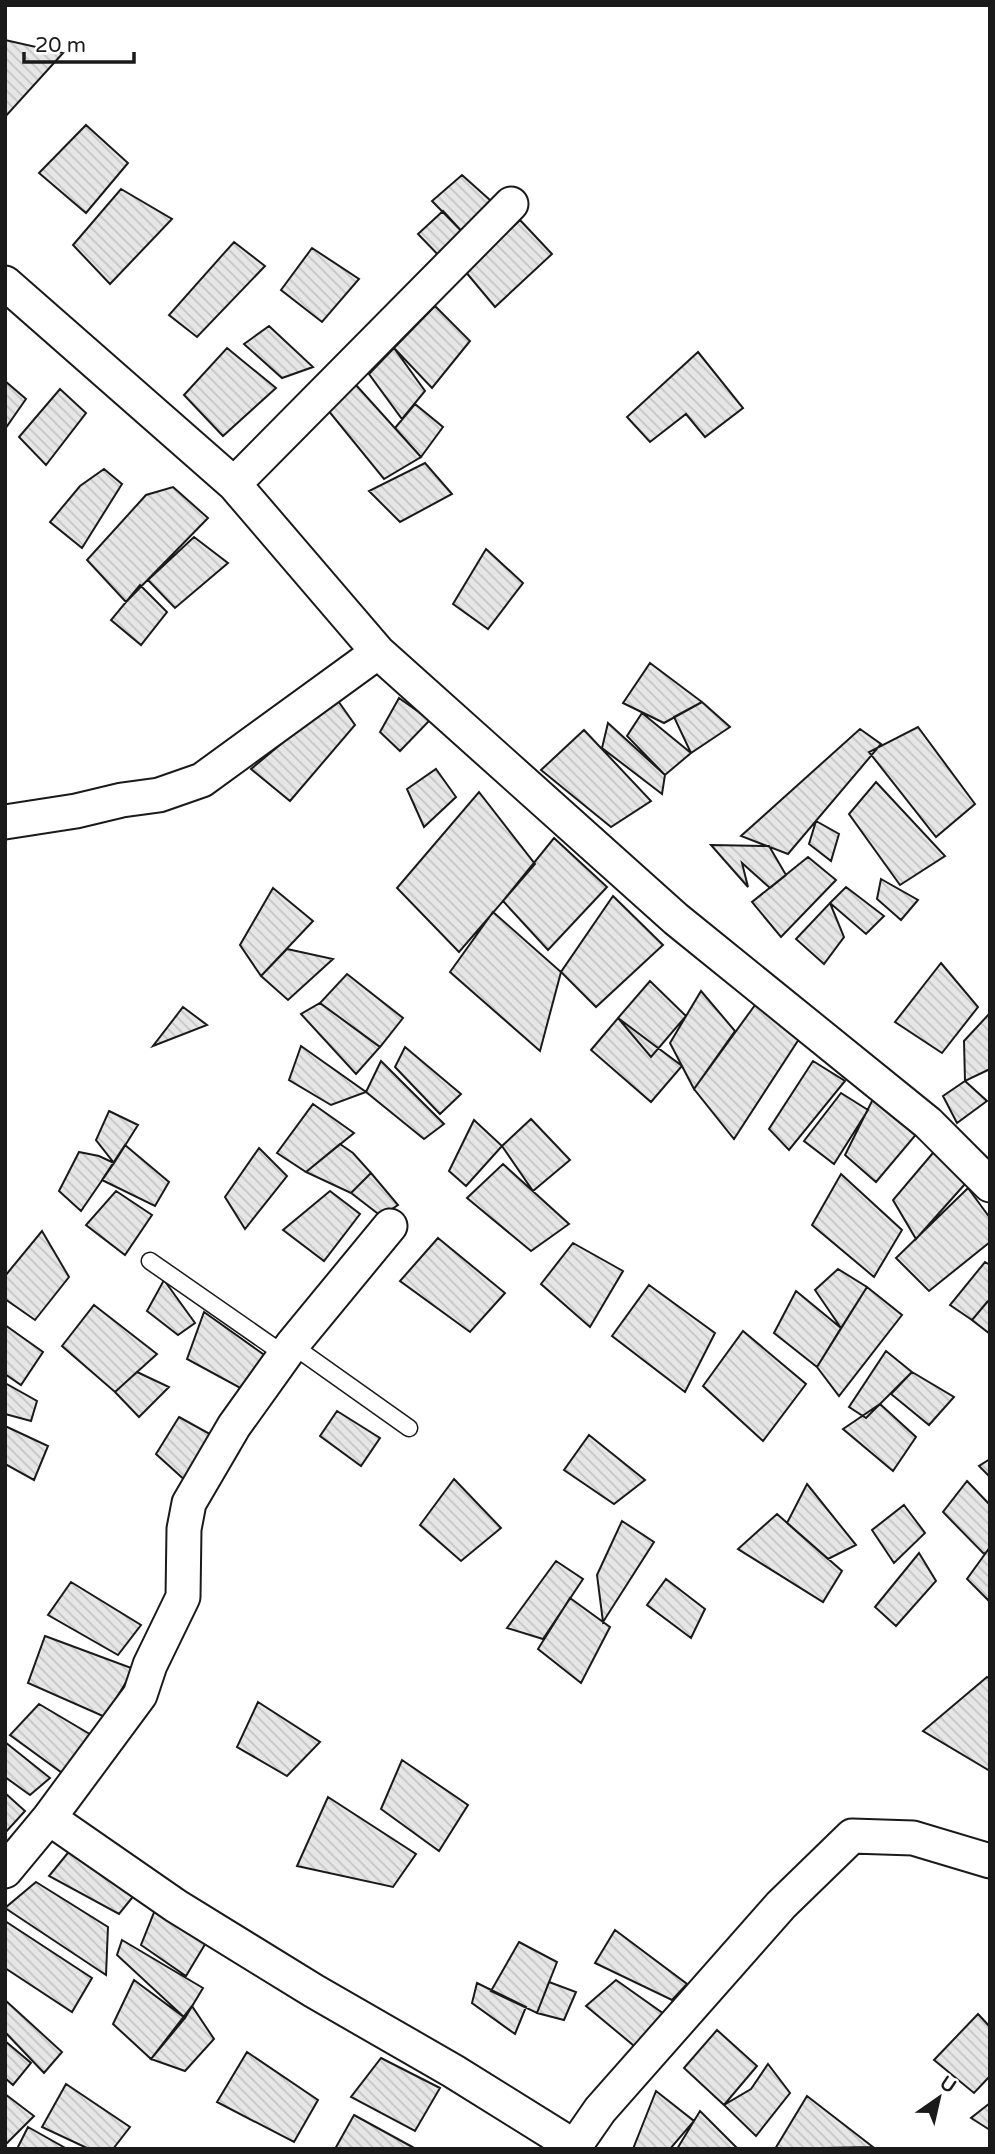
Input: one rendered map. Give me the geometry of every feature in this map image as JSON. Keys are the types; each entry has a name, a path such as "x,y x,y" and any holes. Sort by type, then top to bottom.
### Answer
{"street":[{"path":"234,484 511,204"},
{"path":"5,283 234,484 378,652 676,919 928,1123 990,1185"},
{"path":"5,822 159,795 202,780 378,652"},
{"path":"5,1871 49,1818 140,1695 150,1665 183,1597 184,1529 189,1503 234,1426 288,1350 390,1226"},
{"path":"49,1818 176,1906 314,1991 453,2071 574,2148 600,2110 781,1905 852,1836 913,1838 990,1861"}],"lane":[{"path":"150,1261 409,1429"}],"building":[{"path":"5,40 63,53 5,117"},
{"path":"86,125 128,163 86,213 39,173"},
{"path":"462,175 500,209 467,237 432,201"},
{"path":"121,189 172,219 110,284 73,245"},
{"path":"443,211 467,237 445,262 418,234"},
{"path":"520,220 552,254 495,307 465,271"},
{"path":"234,242 265,266 197,337 169,315"},
{"path":"312,248 359,279 322,322 281,290"},
{"path":"435,306 470,341 432,388 394,348"},
{"path":"269,326 313,367 282,378 244,344"},
{"path":"227,348 276,388 223,436 184,395"},
{"path":"394,348 425,391 402,419 369,374"},
{"path":"698,352 743,408 705,437 686,414 650,442 627,417"},
{"path":"5,381 26,399 5,429"},
{"path":"356,385 421,457 384,479 323,404"},
{"path":"60,389 86,413 46,465 19,437"},
{"path":"415,404 443,427 421,457 395,428"},
{"path":"425,463 452,494 400,522 369,491"},
{"path":"104,469 122,484 82,548 50,522 80,486"},
{"path":"173,487 208,518 126,602 87,560 146,495"},
{"path":"194,537 228,563 175,608 148,580"},
{"path":"486,549 523,583 488,629 453,604"},
{"path":"140,585 167,612 141,645 111,620"},
{"path":"650,663 702,702 664,723 623,703"},
{"path":"336,698 355,725 290,801 251,769"},
{"path":"399,698 430,720 400,751 380,732"},
{"path":"702,702 730,727 691,753 674,717"},
{"path":"642,713 691,753 665,775 627,736"},
{"path":"608,723 665,775 662,794 602,748"},
{"path":"918,727 975,804 936,837 869,752"},
{"path":"860,729 881,744 788,854 741,836"},
{"path":"584,730 651,801 611,827 541,770"},
{"path":"436,769 456,797 424,827 407,789"},
{"path":"876,782 945,856 900,885 849,814"},
{"path":"479,792 535,864 459,952 397,888"},
{"path":"816,821 839,834 831,861 809,844"},
{"path":"554,838 607,887 548,950 503,901"},
{"path":"711,845 769,846 786,875 770,888 742,863 748,887"},
{"path":"808,857 836,880 781,937 752,902"},
{"path":"881,879 918,900 901,920 877,899"},
{"path":"846,887 884,916 866,934 830,903"},
{"path":"273,888 313,921 261,976 240,945"},
{"path":"613,896 663,945 596,1007 561,972"},
{"path":"830,903 844,937 824,964 796,939"},
{"path":"493,912 561,972 540,1051 450,972"},
{"path":"287,949 333,959 288,1000 261,976"},
{"path":"941,963 978,1007 942,1053 895,1022"},
{"path":"347,974 403,1018 380,1047 320,1003"},
{"path":"650,981 686,1016 651,1057 618,1018"},
{"path":"701,991 735,1031 694,1089 670,1043"},
{"path":"320,1003 380,1047 356,1074 301,1014"},
{"path":"755,1005 801,1036 734,1139 694,1089"},
{"path":"183,1007 207,1025 153,1046"},
{"path":"990,1013 990,1069 965,1081 964,1041"},
{"path":"618,1018 682,1066 651,1102 591,1050"},
{"path":"301,1046 366,1092 331,1105 289,1080"},
{"path":"405,1047 461,1094 440,1114 395,1067"},
{"path":"381,1061 444,1124 424,1139 366,1092"},
{"path":"813,1061 845,1081 789,1150 769,1129"},
{"path":"965,1081 987,1101 957,1123 943,1096"},
{"path":"841,1093 868,1110 834,1164 804,1141"},
{"path":"875,1095 919,1131 876,1182 845,1155"},
{"path":"313,1104 354,1133 306,1172 277,1153"},
{"path":"109,1111 138,1125 114,1163 96,1140"},
{"path":"531,1119 570,1160 533,1191 502,1146"},
{"path":"474,1120 502,1146 466,1186 449,1171"},
{"path":"340,1144 353,1153 371,1173 351,1193 306,1172"},
{"path":"125,1145 169,1182 155,1206 102,1180"},
{"path":"938,1147 973,1175 916,1239 893,1200"},
{"path":"259,1148 287,1176 245,1229 225,1197"},
{"path":"79,1152 99,1156 114,1163 81,1211 59,1191"},
{"path":"503,1164 569,1224 531,1251 467,1198"},
{"path":"371,1173 398,1205 381,1216 351,1193"},
{"path":"841,1174 902,1230 874,1277 812,1225"},
{"path":"968,1188 990,1218 990,1242 929,1291 896,1258"},
{"path":"116,1191 152,1215 125,1255 86,1225"},
{"path":"330,1191 360,1214 324,1261 283,1230"},
{"path":"42,1231 69,1277 35,1320 5,1299 5,1276"},
{"path":"438,1238 505,1293 470,1332 400,1281"},
{"path":"573,1243 623,1271 590,1327 541,1284"},
{"path":"985,1262 990,1265 990,1299 972,1320 950,1305"},
{"path":"838,1269 867,1287 841,1328 815,1290"},
{"path":"164,1280 195,1323 178,1335 147,1311"},
{"path":"649,1285 715,1333 685,1392 612,1336"},
{"path":"867,1287 902,1315 839,1396 817,1367"},
{"path":"796,1291 841,1328 817,1367 774,1333"},
{"path":"987,1302 990,1302 990,1334 972,1320"},
{"path":"94,1305 157,1354 115,1392 62,1346"},
{"path":"204,1312 270,1359 244,1390 187,1359"},
{"path":"5,1325 43,1352 21,1385 5,1374"},
{"path":"743,1331 806,1384 763,1441 703,1386"},
{"path":"886,1351 912,1372 866,1418 849,1407"},
{"path":"137,1372 169,1387 139,1417 115,1392"},
{"path":"912,1372 954,1397 929,1425 891,1394"},
{"path":"5,1383 37,1401 31,1421 5,1414"},
{"path":"880,1404 916,1437 893,1471 843,1429"},
{"path":"337,1411 380,1438 361,1466 320,1436"},
{"path":"179,1417 219,1439 188,1483 156,1454"},
{"path":"5,1426 48,1446 34,1480 5,1464"},
{"path":"589,1435 645,1480 614,1504 564,1470"},
{"path":"990,1459 990,1477 979,1466"},
{"path":"454,1479 501,1528 461,1561 420,1525"},
{"path":"967,1481 990,1505 990,1549 984,1554 943,1512"},
{"path":"807,1484 856,1545 828,1559 787,1523"},
{"path":"904,1505 925,1533 894,1563 872,1530"},
{"path":"777,1514 842,1571 823,1602 738,1549"},
{"path":"622,1521 654,1542 603,1622 597,1575"},
{"path":"990,1547 990,1598 988,1600 967,1579"},
{"path":"919,1553 936,1581 896,1626 875,1607"},
{"path":"556,1561 583,1579 543,1639 507,1628"},
{"path":"666,1579 705,1609 691,1638 647,1605"},
{"path":"71,1582 141,1625 118,1655 48,1615"},
{"path":"570,1598 610,1627 581,1683 538,1649"},
{"path":"45,1636 134,1669 105,1717 28,1683"},
{"path":"987,1677 990,1679 990,1771 923,1731"},
{"path":"258,1702 320,1742 287,1776 237,1747"},
{"path":"39,1704 93,1736 65,1775 10,1735"},
{"path":"5,1742 50,1778 30,1795 5,1777"},
{"path":"402,1760 468,1805 439,1851 381,1809"},
{"path":"5,1793 25,1811 5,1833"},
{"path":"328,1797 416,1854 393,1887 297,1866"},
{"path":"85,1832 144,1883 119,1914 49,1876"},
{"path":"36,1882 108,1927 106,1975 5,1908"},
{"path":"157,1905 207,1941 186,1976 141,1945"},
{"path":"5,1921 92,1978 72,2012 5,1968"},
{"path":"615,1930 687,1984 672,2000 595,1963"},
{"path":"122,1940 203,1988 185,2018 117,1955"},
{"path":"519,1942 557,1962 537,2013 491,1991"},
{"path":"134,1980 185,2018 151,2059 113,2024"},
{"path":"616,1980 664,2014 639,2050 586,2006"},
{"path":"549,1982 576,1992 564,2020 537,2013"},
{"path":"477,1983 526,2007 515,2034 472,2003"},
{"path":"5,2000 62,2052 44,2073 5,2032"},
{"path":"192,2006 214,2039 185,2071 151,2059"},
{"path":"978,2014 990,2027 990,2076 974,2093 934,2060"},
{"path":"717,2030 757,2066 724,2105 684,2068"},
{"path":"5,2041 31,2063 13,2085 5,2078"},
{"path":"247,2052 318,2100 294,2142 217,2102"},
{"path":"381,2058 440,2088 415,2131 351,2097"},
{"path":"768,2064 790,2093 756,2136 724,2105 751,2089"},
{"path":"66,2084 130,2127 113,2149 89,2149 42,2127"},
{"path":"656,2091 694,2121 670,2149 633,2149"},
{"path":"5,2094 34,2116 5,2145"},
{"path":"807,2096 873,2147 775,2149"},
{"path":"990,2103 990,2130 971,2118"},
{"path":"700,2111 738,2149 677,2149"},
{"path":"354,2115 416,2149 335,2149"},
{"path":"28,2127 67,2149 17,2149"}]}
